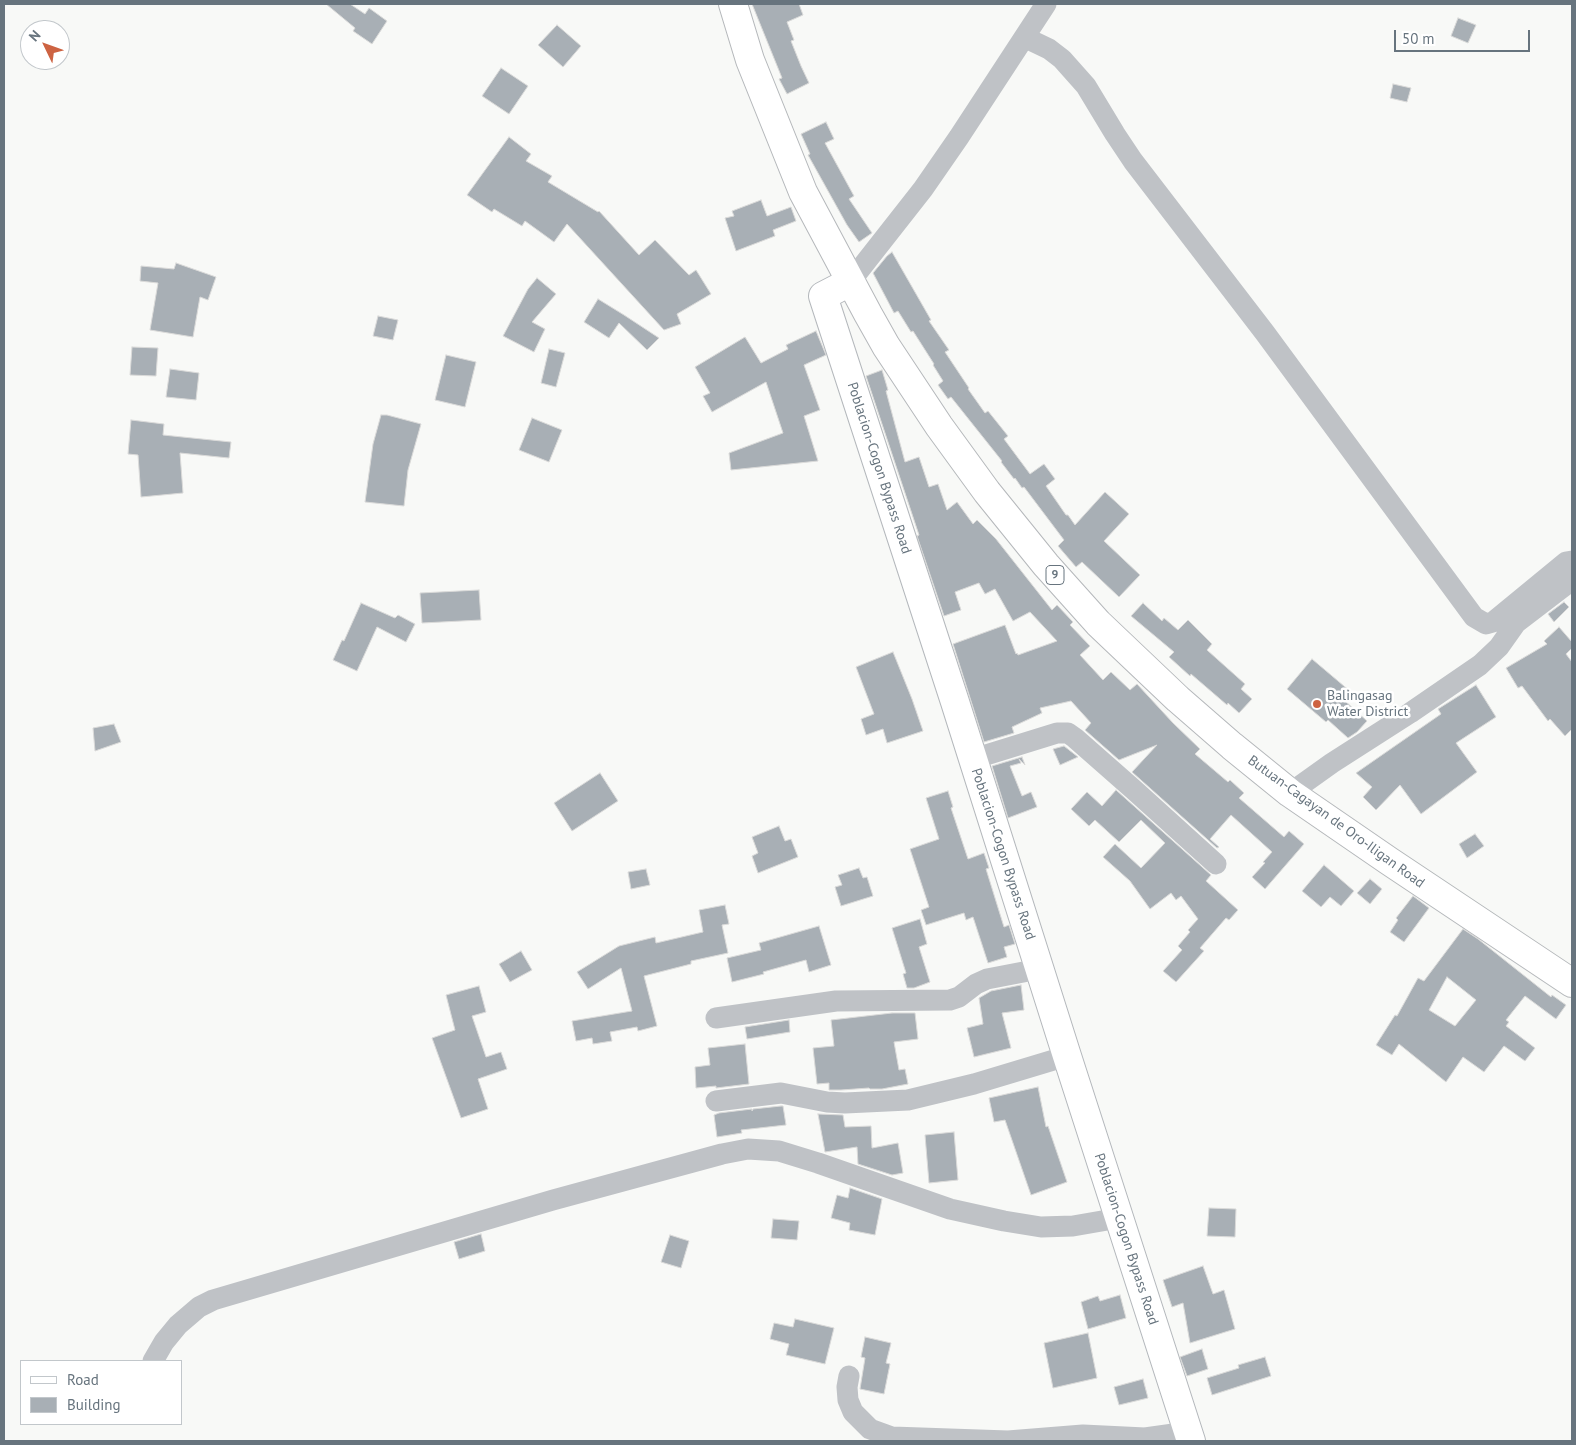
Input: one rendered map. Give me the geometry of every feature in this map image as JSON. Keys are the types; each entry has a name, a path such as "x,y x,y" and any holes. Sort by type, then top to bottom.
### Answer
{"main road":[{"name":"Butuan-Cagayan de Oro-Iligan Road","path":"733,4 750,60 803,192 850,282 886,346 938,426 986,492 1046,565 1098,623 1137,661 1232,746 1290,793 1572,983"},
{"name":"Poblacion-Cogon Bypass Road","path":"850,282 822,296 973,759 1190,1437"}],"street":[{"path":"850,282 923,189 1026,38 1046,4"},
{"path":"1026,38 1048,49 1062,59 1086,86 1134,161 1265,333 1474,617 1486,624 1493,622 1566,562 1572,561"},
{"path":"1290,793 1480,665 1499,646 1516,623 1572,580"},
{"path":"973,759 1052,734 1063,732 1068,734 1134,789 1216,864"},
{"path":"716,1018 836,1001 950,1000 959,997 976,984 987,979 1039,969"},
{"path":"716,1101 781,1093 827,1102 845,1103 908,1100 974,1084 1067,1056"},
{"path":"154,1360 164,1342 178,1325 199,1307 213,1300 554,1200 722,1154 748,1149 779,1151 950,1209 1004,1221 1041,1227 1073,1226 1119,1218"},
{"path":"849,1376 847,1394 853,1412 870,1429 892,1436 1008,1441 1083,1435 1145,1438 1190,1437"}],"building":[{"path":"326,4 350,4 365,14 369,8 387,21 372,44 353,31 355,28"},
{"path":"752,4 799,4 803,15 787,22 794,40 791,41 809,83 787,94 779,79 782,78"},
{"path":"1458,18 1476,25 1468,43 1451,36"},
{"path":"557,25 581,46 563,67 538,45"},
{"path":"501,68 528,86 509,114 482,96"},
{"path":"1393,84 1411,88 1407,102 1390,98"},
{"path":"826,122 834,139 825,143 854,196 849,199 872,233 859,242 847,225 808,155 810,154 801,134"},
{"path":"509,137 531,154 526,161 552,176 548,182 599,211 639,255 655,240 689,275 696,270 711,294 677,314 681,324 664,330 567,224 554,242 525,221 522,226 494,209 492,212 467,195"},
{"path":"761,200 767,216 791,207 796,221 773,230 775,236 736,251 725,218 734,216 732,211"},
{"path":"892,252 931,320 929,321 949,350 945,352 968,389 985,413 988,411 1008,436 1004,439 1030,474 1044,464 1055,479 1046,486 1075,525 1105,492 1129,514 1104,541 1140,575 1119,597 1082,562 1076,567 1058,546 1064,540 951,397 948,399 938,385 943,381 934,364 898,311 894,313 873,273"},
{"path":"176,263 216,277 208,300 200,297 193,337 150,330 158,283 140,281 141,266 174,269"},
{"path":"537,278 556,294 532,322 545,329 534,352 503,336 528,289"},
{"path":"598,299 659,338 647,350 619,323 609,338 584,322"},
{"path":"378,316 398,320 393,340 373,336"},
{"path":"816,331 826,355 804,365 820,410 804,416 818,461 731,470 729,453 783,433 766,382 712,412 703,396 710,393 695,367 745,337 761,363 788,349 786,345"},
{"path":"132,347 158,348 156,376 130,375"},
{"path":"549,349 565,353 556,387 541,383"},
{"path":"446,355 476,362 465,407 435,400"},
{"path":"170,369 199,373 196,400 166,397"},
{"path":"882,370 905,462 919,457 929,487 938,484 947,510 957,502 973,524 977,520 996,539 1052,610 1057,605 1073,622 1070,625 1090,646 1080,655 1103,680 1111,672 1130,690 1137,684 1200,749 1195,754 1244,793 1239,798 1284,837 1289,831 1304,844 1265,889 1252,877 1272,852 1231,815 1210,839 1219,847 1217,848 1132,772 1157,745 1119,760 1085,730 1091,723 1071,701 1040,708 1042,713 1012,727 1014,733 984,742 953,644 1005,625 1018,655 1057,641 1030,612 1013,621 995,589 985,594 979,583 955,592 961,610 944,616 866,376"},
{"path":"381,415 421,424 408,470 404,506 365,502 373,444"},
{"path":"532,418 562,430 549,462 519,450"},
{"path":"131,420 164,424 163,435 231,442 229,458 180,453 183,493 141,497 138,455 128,454"},
{"path":"479,590 481,620 422,623 420,593"},
{"path":"1564,602 1569,607 1554,622 1548,614"},
{"path":"361,603 395,618 398,615 415,624 406,642 377,627 357,671 333,660"},
{"path":"1143,603 1162,621 1164,618 1178,630 1188,620 1212,644 1207,650 1245,684 1241,689 1252,699 1239,713 1191,674 1190,676 1169,657 1174,652 1131,616"},
{"path":"1559,627 1572,642 1572,648 1566,654 1572,662 1572,729 1565,736 1550,719 1548,721 1522,686 1518,688 1506,668 1547,644 1544,641"},
{"path":"893,652 923,731 887,743 883,729 866,735 861,719 874,714 856,667"},
{"path":"1312,659 1351,692 1344,700 1367,721 1357,732 1348,738 1328,720 1326,722 1287,689"},
{"path":"1476,685 1496,717 1456,743 1477,772 1421,814 1400,785 1376,810 1363,797 1372,787 1356,773 1441,714 1438,709"},
{"path":"114,724 121,742 95,751 93,728"},
{"path":"1064,746 1078,757 1060,765 1053,749"},
{"path":"1022,757 1025,765 1019,759 1021,763 1010,766 1022,796 1031,792 1037,807 1008,818 992,766"},
{"path":"600,773 618,801 572,831 554,803"},
{"path":"1116,790 1211,875 1206,881 1238,910 1229,920 1226,918 1200,948 1204,951 1176,982 1163,971 1182,950 1178,946 1198,919 1181,896 1176,900 1171,893 1150,909 1130,881 1103,857 1115,844 1141,868 1165,843 1141,820 1119,842 1095,820 1089,826 1071,809 1087,792 1102,806"},
{"path":"948,791 953,807 951,808 968,859 984,853 989,868 986,869 1004,927 1009,925 1015,944 1004,947 1007,957 988,963 973,917 966,920 964,913 926,925 921,910 929,907 910,849 939,839 926,798"},
{"path":"779,826 785,841 791,839 798,857 758,873 752,856 758,853 752,837"},
{"path":"1475,834 1484,846 1467,858 1459,844"},
{"path":"1324,865 1354,891 1341,906 1330,897 1321,907 1302,891"},
{"path":"859,868 863,878 867,877 873,896 841,906 835,887 842,885 838,875"},
{"path":"646,869 650,885 631,889 628,872"},
{"path":"1370,879 1382,889 1370,904 1357,893"},
{"path":"1413,896 1429,908 1404,942 1390,932 1398,920 1396,918"},
{"path":"725,905 729,924 722,925 728,953 691,961 691,964 644,976 657,1026 638,1031 637,1027 610,1032 612,1041 593,1044 592,1038 576,1041 572,1021 632,1011 621,968 588,989 577,972 619,946 655,937 656,943 703,932 699,910"},
{"path":"920,919 927,944 919,947 930,982 914,988 907,988 903,974 906,973 892,928"},
{"path":"819,926 831,965 809,972 806,960 732,982 727,958 761,950 759,943"},
{"path":"1463,929 1551,997 1552,995 1566,1005 1556,1019 1525,996 1506,1020 1509,1022 1506,1026 1535,1048 1525,1061 1504,1046 1484,1072 1463,1057 1446,1082 1399,1044 1392,1055 1376,1045 1395,1015 1397,1016 1418,978 1424,981","holes":["1447,977 1476,1000 1455,1026 1429,1010"]},
{"path":"521,951 532,970 510,982 499,964"},
{"path":"1021,985 1024,1010 1002,1013 1011,1048 974,1057 967,1028 983,1024 979,998 991,991"},
{"path":"479,986 486,1012 472,1016 486,1057 501,1052 507,1069 478,1079 488,1109 461,1118 432,1038 455,1030 446,995"},
{"path":"892,1013 915,1013 918,1039 894,1042 899,1070 905,1069 908,1084 882,1089 829,1090 829,1083 817,1084 813,1048 834,1046 831,1020"},
{"path":"789,1020 790,1032 747,1039 745,1027"},
{"path":"745,1044 749,1084 716,1088 716,1086 696,1088 695,1067 710,1065 708,1048"},
{"path":"1038,1087 1046,1127 1048,1126 1067,1182 1031,1195 1005,1120 994,1122 989,1098"},
{"path":"783,1106 786,1125 741,1130 742,1133 717,1137 714,1115"},
{"path":"818,1114 843,1115 845,1127 871,1126 872,1148 898,1143 903,1173 892,1175 858,1164 857,1147 825,1152"},
{"path":"954,1132 958,1180 929,1183 925,1135"},
{"path":"850,1188 882,1199 875,1235 849,1230 850,1223 831,1218 837,1195 848,1198"},
{"path":"1209,1208 1236,1209 1235,1237 1207,1236"},
{"path":"773,1219 799,1221 797,1240 771,1238"},
{"path":"481,1234 485,1251 459,1259 454,1242"},
{"path":"670,1235 689,1241 681,1268 661,1262"},
{"path":"1203,1266 1213,1294 1224,1290 1235,1329 1190,1343 1183,1303 1172,1307 1163,1280"},
{"path":"1120,1295 1126,1318 1088,1329 1081,1302 1098,1296 1100,1301"},
{"path":"795,1319 834,1328 825,1364 786,1355 789,1344 770,1339 774,1323 793,1327"},
{"path":"1088,1333 1097,1378 1053,1388 1044,1343"},
{"path":"865,1337 891,1343 886,1363 890,1364 884,1394 860,1389 865,1358 861,1357"},
{"path":"1202,1349 1208,1369 1187,1376 1180,1357"},
{"path":"1265,1357 1271,1376 1212,1395 1207,1378 1239,1368 1238,1365"},
{"path":"1143,1379 1148,1398 1119,1405 1114,1387"}],"place":[{"name":"Balingasag Water District","path":"1317,704"}]}
